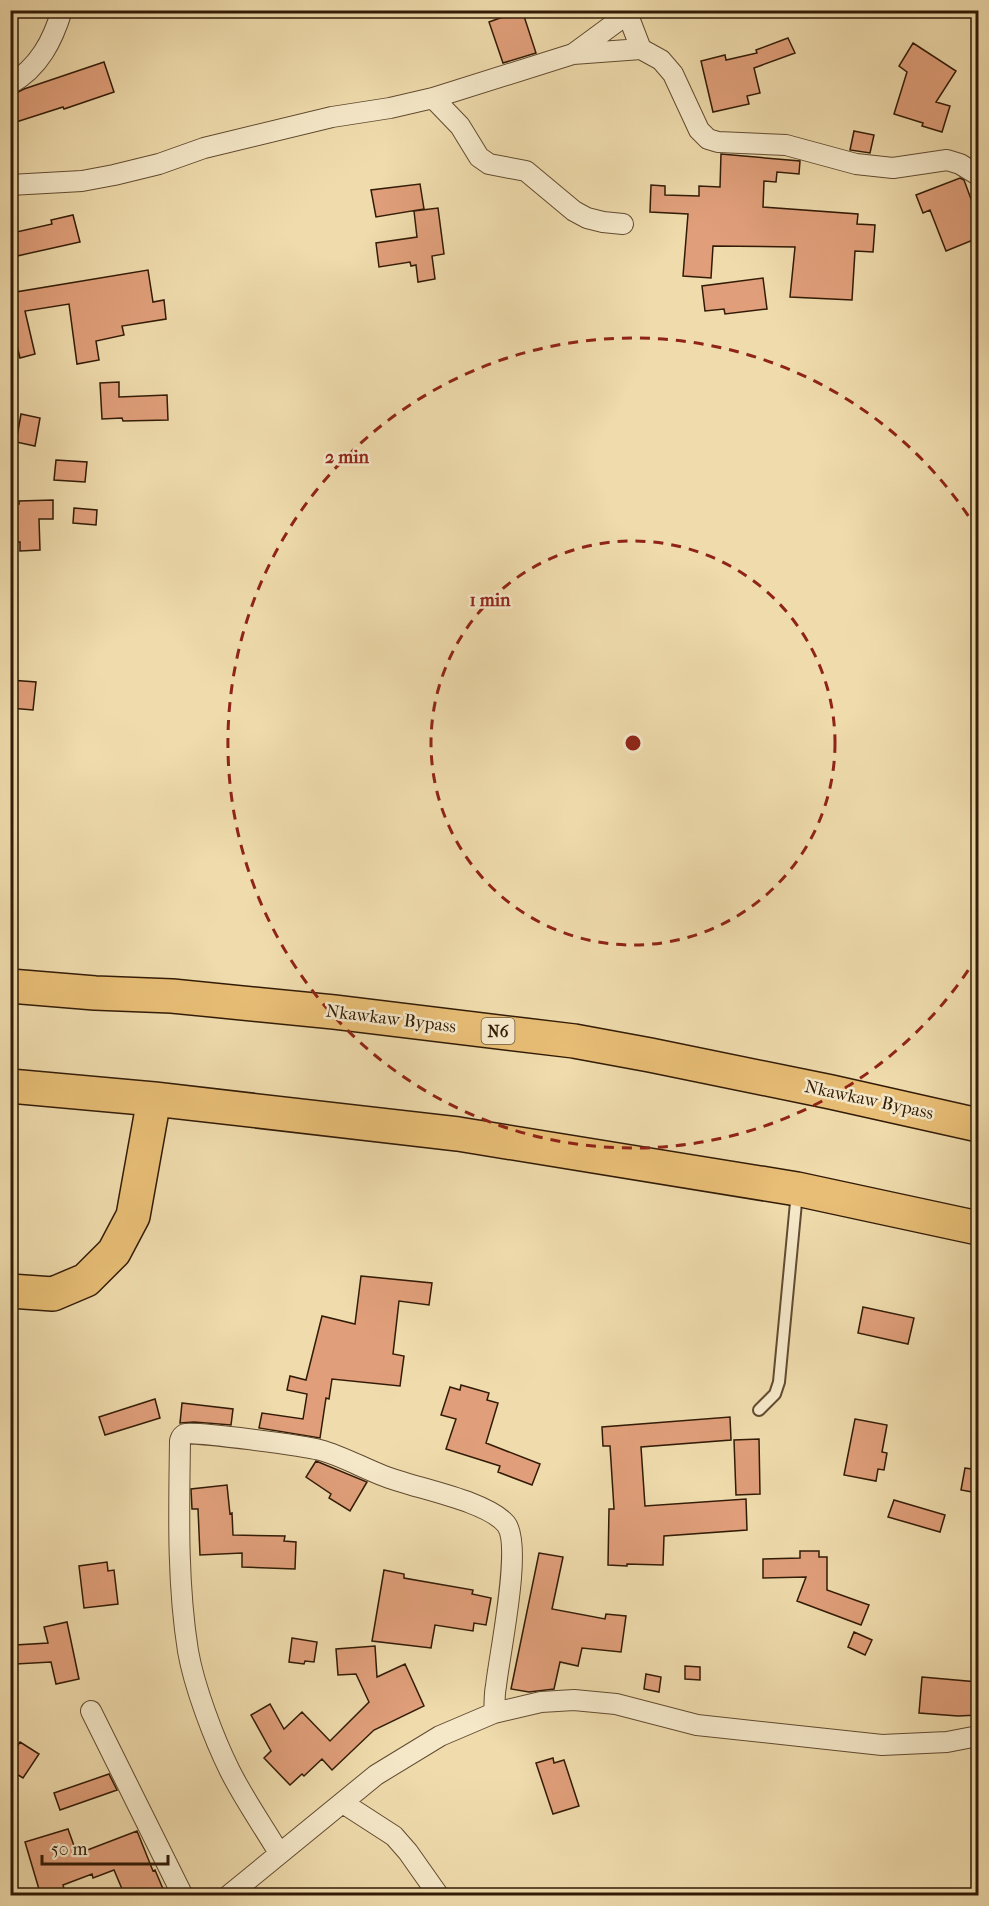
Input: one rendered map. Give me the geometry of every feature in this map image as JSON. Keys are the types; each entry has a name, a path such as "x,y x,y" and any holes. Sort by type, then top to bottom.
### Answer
{"highway":[{"name":"Nkawkaw Bypass","path":"10,986 172,996 322,1010 574,1041 831,1092 978,1125"},
{"path":"10,1086 154,1099 458,1134 797,1189 978,1228"},
{"path":"10,1291 53,1294 86,1280 114,1252 133,1216 154,1099"}],"street":[{"path":"10,84 22,78 38,62 54,37 62,10"},
{"path":"573,54 626,13 641,49"},
{"path":"10,185 82,181 114,175 159,164 204,148 308,122 433,98 573,54 641,49 661,60 673,74 699,130 708,139 718,142 786,145 856,164 893,168 947,160 960,164 978,175"},
{"path":"433,98 460,126 479,157 489,164 526,171 574,211 587,218 623,224"},
{"path":"279,1853 230,1771 200,1698 189,1652 183,1605 179,1524 180,1441 185,1434 210,1435 321,1450 385,1477 462,1500 497,1517 507,1525 511,1535 512,1563 503,1643 495,1687 494,1713"},
{"path":"228,1896 376,1775 440,1736 494,1713 541,1702 573,1700 616,1704 697,1725 882,1745 947,1742 978,1736"},
{"path":"91,1711 183,1896"},
{"path":"343,1803 394,1836 439,1896"}],"lane":[{"path":"759,1410 775,1394 779,1382 797,1189"}],"building":[{"path":"522,10 536,53 503,63 489,22"},
{"path":"788,38 795,53 754,68 760,93 747,96 749,104 713,112 701,61 725,55 726,60 757,53 756,50"},
{"path":"913,43 956,71 936,102 950,106 942,132 894,114 907,72 899,66"},
{"path":"104,62 114,92 10,124 10,96 24,89"},
{"path":"854,131 874,135 870,153 850,150"},
{"path":"721,154 800,161 799,174 777,172 776,182 764,181 763,207 858,214 857,224 875,225 873,252 855,251 852,300 790,297 795,247 713,246 711,278 683,276 688,214 650,212 651,185 665,186 665,195 699,196 699,186 720,187"},
{"path":"960,178 964,180 978,218 978,238 946,251 930,210 923,213 916,195"},
{"path":"420,184 424,209 376,217 371,190"},
{"path":"438,208 444,254 432,256 435,279 418,282 416,265 411,266 410,262 379,267 376,243 417,237 414,211"},
{"path":"73,215 80,242 17,256 12,233 52,224 51,220"},
{"path":"148,270 153,302 164,300 166,319 122,326 124,335 96,341 99,360 77,364 69,304 25,311 35,354 20,358 10,317 10,293"},
{"path":"763,278 767,309 725,314 724,309 705,311 702,286"},
{"path":"119,382 119,397 167,395 168,420 102,419 100,383"},
{"path":"21,414 40,418 35,446 16,442"},
{"path":"56,460 87,462 85,482 54,480"},
{"path":"53,500 53,519 39,519 40,550 20,551 20,542 10,542 10,504 19,504 19,501"},
{"path":"74,508 97,510 96,525 73,523"},
{"path":"10,680 36,682 33,710 10,708"},
{"path":"361,1276 432,1283 429,1305 399,1301 393,1354 404,1356 400,1386 332,1379 329,1399 326,1398 320,1438 259,1428 262,1413 303,1419 307,1394 287,1390 290,1376 306,1380 322,1316 355,1324"},
{"path":"863,1307 914,1318 908,1344 858,1333"},
{"path":"461,1385 489,1393 487,1400 498,1403 486,1443 540,1464 532,1485 498,1472 500,1466 446,1449 456,1419 441,1415 450,1387 460,1390"},
{"path":"155,1399 160,1418 105,1435 99,1417"},
{"path":"182,1403 233,1409 231,1425 180,1423"},
{"path":"730,1417 731,1440 641,1447 645,1506 746,1499 747,1530 664,1536 663,1565 608,1565 609,1509 614,1509 610,1446 603,1446 602,1427"},
{"path":"855,1419 887,1425 882,1452 887,1453 884,1470 878,1469 876,1481 844,1475"},
{"path":"759,1439 760,1494 736,1495 734,1440"},
{"path":"316,1461 367,1482 350,1511 329,1498 331,1494 306,1477"},
{"path":"965,1468 978,1470 978,1493 961,1490"},
{"path":"227,1485 233,1535 285,1536 284,1541 296,1542 295,1569 242,1567 242,1553 200,1555 198,1509 192,1509 191,1489"},
{"path":"894,1500 945,1515 940,1532 888,1517"},
{"path":"800,1551 819,1551 819,1557 827,1557 827,1590 869,1605 861,1625 797,1601 806,1577 763,1578 763,1559 800,1558"},
{"path":"539,1553 563,1557 552,1609 605,1619 606,1614 626,1616 621,1652 582,1648 578,1666 560,1662 554,1689 529,1692 511,1689"},
{"path":"107,1562 108,1571 114,1570 118,1604 84,1608 79,1566"},
{"path":"384,1570 404,1574 404,1578 473,1590 472,1594 491,1598 486,1625 474,1623 473,1631 435,1625 431,1648 372,1641"},
{"path":"67,1622 79,1679 56,1684 51,1662 16,1664 15,1645 48,1643 44,1627"},
{"path":"854,1632 872,1640 865,1655 848,1647"},
{"path":"292,1638 317,1642 314,1662 305,1661 304,1664 289,1662"},
{"path":"375,1646 377,1677 405,1664 424,1706 374,1730 332,1770 322,1759 304,1776 302,1774 290,1785 264,1758 271,1751 251,1715 270,1704 284,1729 302,1712 330,1741 369,1702 356,1674 338,1675 336,1649"},
{"path":"685,1666 700,1667 700,1680 685,1679"},
{"path":"646,1674 661,1677 659,1692 644,1689"},
{"path":"922,1677 978,1682 978,1715 919,1713"},
{"path":"20,1742 39,1754 23,1778 10,1770 10,1757"},
{"path":"553,1758 554,1763 564,1760 579,1806 553,1814 536,1763"},
{"path":"109,1774 117,1790 60,1810 54,1793"},
{"path":"68,1829 77,1854 137,1831 166,1896 125,1896 114,1870 93,1878 92,1874 63,1885 66,1896 41,1896 25,1842"}]}
